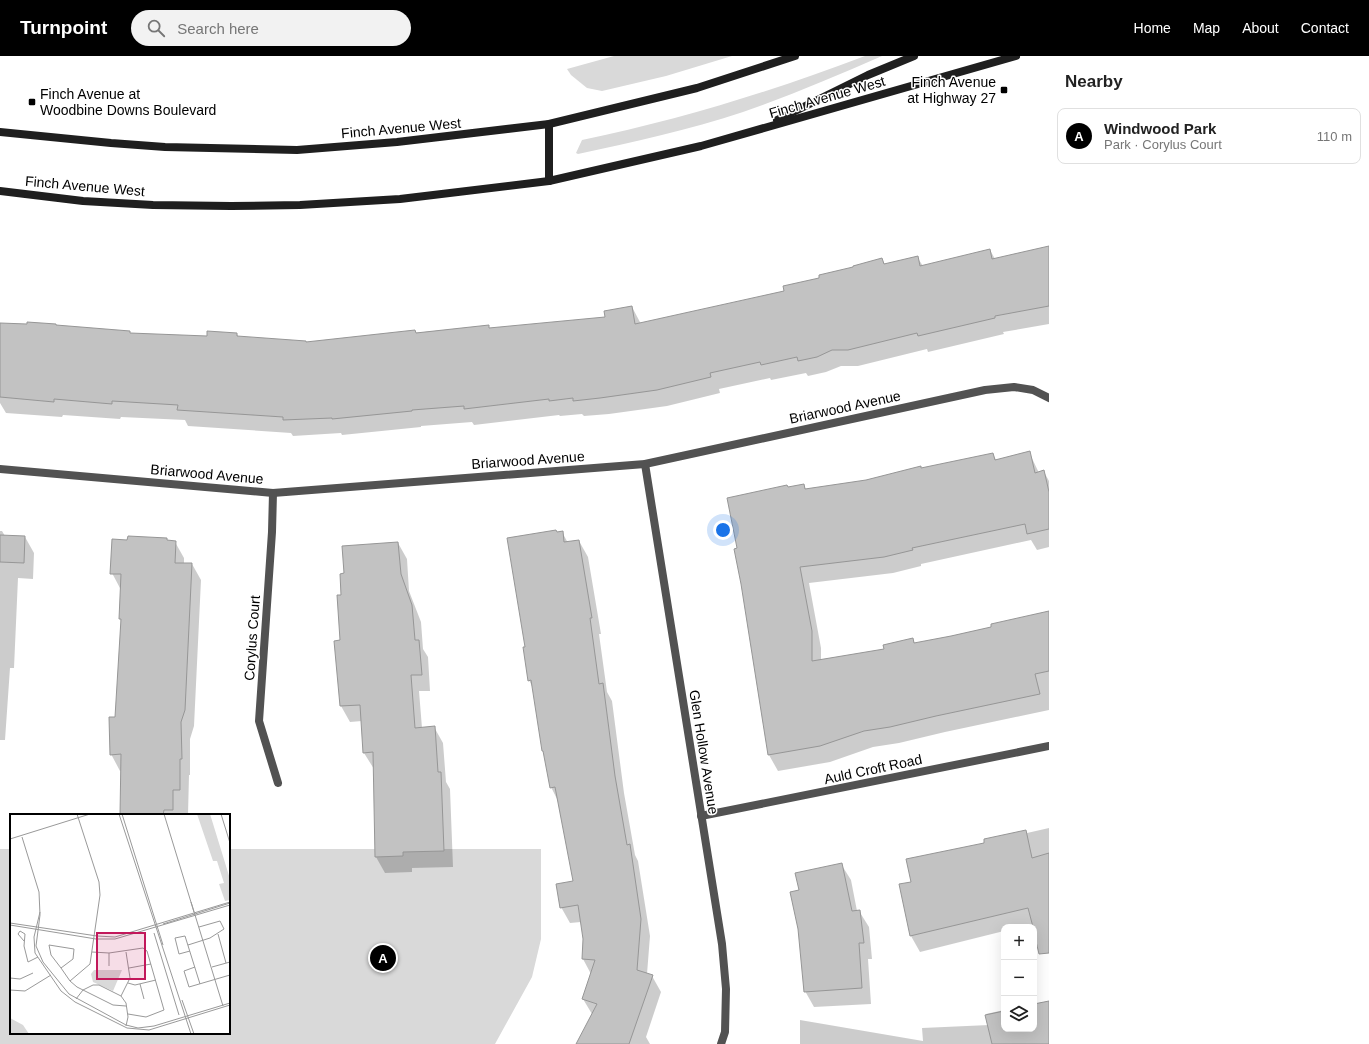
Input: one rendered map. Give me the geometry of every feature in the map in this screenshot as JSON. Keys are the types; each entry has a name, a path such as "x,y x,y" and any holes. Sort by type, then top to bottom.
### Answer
{"main road":[{"name":"Finch Avenue West","path":"0,132 165,147 298,150 397,142 548,124 698,88 795,56"},
{"name":"Finch Avenue West","path":"760,129 868,75 914,56"},
{"name":"Finch Avenue West","path":"0,191 99,202 154,205 300,205 400,199 549,181 701,146 1016,56"},
{"path":"548,124 549,181"}],"street":[{"name":"Briarwood Avenue","path":"0,469 273,493 645,464 985,390 1014,387 1033,390 1049,398"},
{"name":"Glen Hollow Avenue","path":"645,464 722,944 726,989 725,1032 721,1044"},
{"name":"Corylus Court","path":"273,493 272,532 259,721 278,783"},
{"name":"Auld Croft Road","path":"701,816 1049,746"}],"shaded area":[{"path":"614,56 732,56 666,76 602,91 587,88 571,75 567,69"},
{"path":"865,56 882,56 796,93 761,106 682,130 578,154 576,153 582,140 725,104 796,81"},
{"path":"0,849 10,849 10,1034 230,1034 230,849 541,849 541,939 532,977 495,1044 0,1044"}],"building":[{"path":"1049,246 1049,306 995,316 995,318 918,336 917,333 848,350 832,350 817,357 798,361 797,357 761,365 760,362 710,373 711,377 657,390 573,401 573,398 549,401 549,399 464,409 464,406 332,419 283,420 283,417 177,410 178,405 112,401 112,404 54,399 54,402 0,397 0,323 27,324 27,322 130,331 130,333 207,336 207,331 237,333 237,336 306,342 415,330 416,333 489,325 489,328 605,317 604,311 632,306 635,324 784,291 783,286 819,278 819,275 882,258 884,264 918,256 920,266 990,249 992,259"},
{"path":"1030,451 1035,473 1044,470 1049,492 1049,529 1027,534 1025,524 912,548 913,550 884,557 800,567 812,631 812,661 884,649 883,645 913,638 914,643 951,636 991,627 991,624 1049,611 1049,671 1035,674 1040,694 890,727 864,731 820,746 768,755 741,584 734,549 737,548 727,498 787,485 788,487 804,484 805,489 866,480 921,466 921,468 993,453 995,460"},
{"path":"556,530 557,532 563,531 564,542 579,540 592,618 590,618 599,684 603,683 615,776 627,845 630,844 641,919 637,970 653,975 629,1044 576,1044 597,1004 582,999 595,960 582,959 583,939 578,905 560,908 556,884 573,881 555,787 550,788 542,751 531,680 528,681 523,647 525,647 507,538"},
{"path":"0,535 25,536 24,563 0,562"},
{"path":"128,536 167,538 167,540 176,541 175,563 192,563 185,710 181,722 182,759 180,759 180,790 173,790 173,810 164,810 163,814 120,814 121,754 110,755 109,717 115,717 121,619 119,619 121,574 110,574 112,539 127,540"},
{"path":"398,542 401,574 412,605 415,640 419,640 422,675 411,675 415,728 435,726 438,772 441,772 444,851 403,852 403,856 375,857 373,752 363,753 360,705 340,706 334,641 340,640 337,595 341,595 340,574 344,573 342,546"},
{"path":"1026,830 1032,858 1049,853 1049,953 1039,954 1037,946 1037,924 1032,924 1028,908 910,936 899,884 911,882 906,859 984,843 984,839"},
{"path":"842,863 852,911 860,910 864,943 859,943 862,988 804,992 798,929 790,892 799,890 795,873"},
{"path":"1049,1001 1049,1044 992,1044 985,1015 1001,1012 1001,1032 1037,1032 1037,1003"}],"place":[{"name":"Finch Avenue at Highway 27","path":"1004,90"},
{"name":"Finch Avenue at Woodbine Downs Boulevard","path":"32,102"},
{"name":"Windwood Park","path":"383,958"}]}
